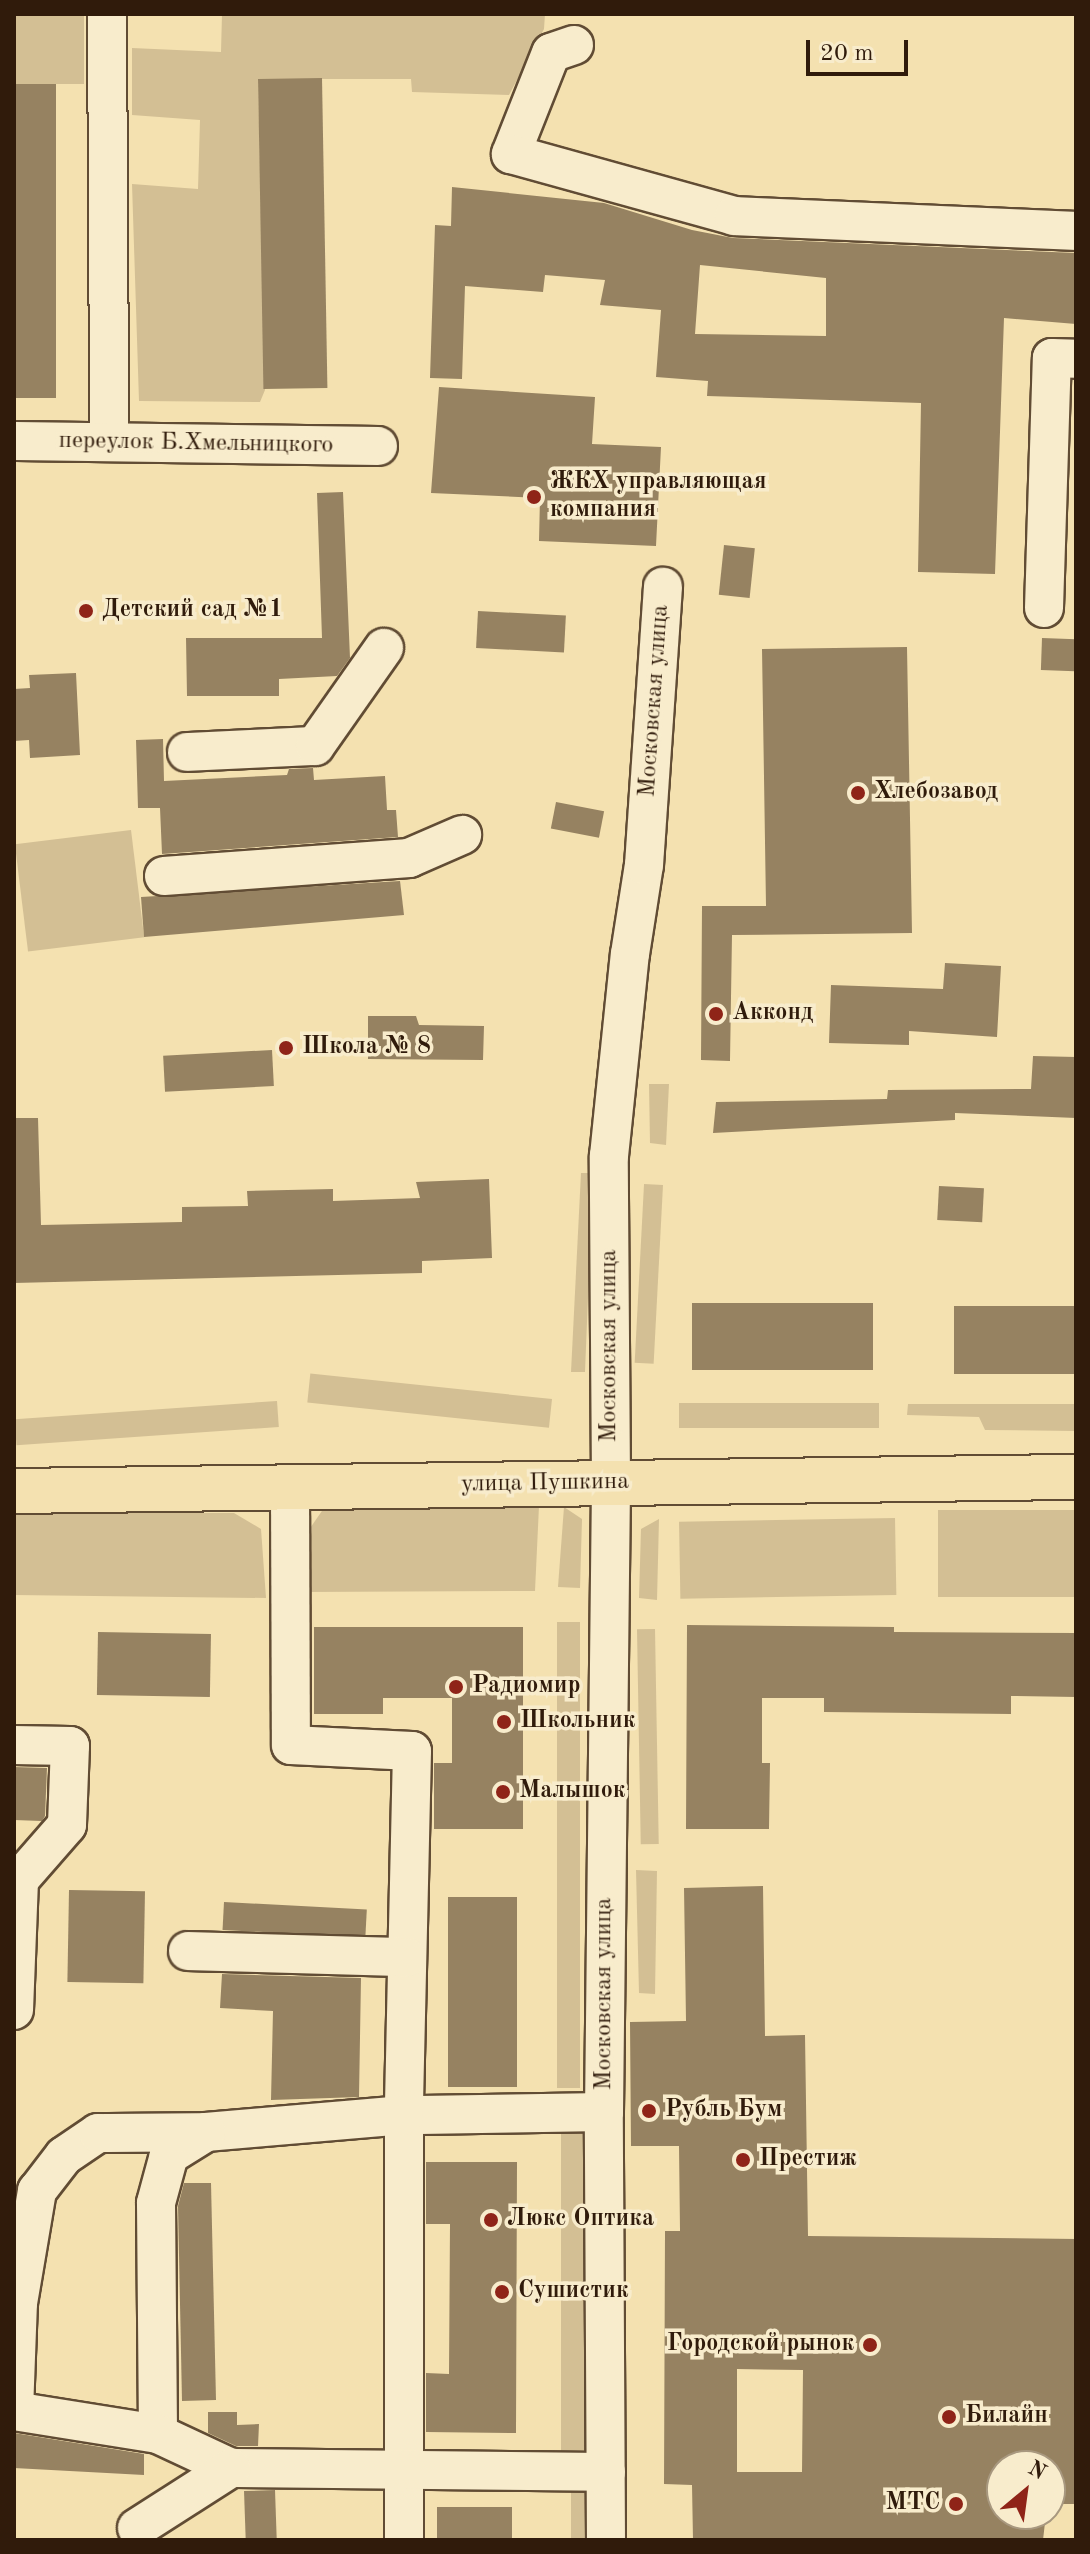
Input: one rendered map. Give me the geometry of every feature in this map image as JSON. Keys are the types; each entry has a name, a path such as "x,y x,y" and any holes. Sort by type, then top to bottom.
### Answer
{"main road":[{"name":"улица Пушкина","path":"14,1491 1076,1477"}],"street":[{"path":"107,14 109,442"},
{"path":"574,45 551,53 511,154 734,216 1076,231"},
{"path":"1044,608 1052,358 1076,359"},
{"name":"переулок Б.Хмельницкого","path":"14,441 378,446"},
{"name":"Московская улица","path":"606,2540 604,2112 611,1483 609,1156 630,954 644,865 663,587"},
{"path":"187,752 315,746 384,648"},
{"path":"164,876 409,858 462,835"},
{"path":"290,1487 291,1745 412,1751 404,2115 404,2540"},
{"path":"14,1745 70,1746 67,1825 19,1880 14,2010"},
{"path":"188,1951 407,1957"},
{"path":"604,2112 404,2115 206,2132 98,2133 64,2156 37,2191 18,2303 14,2411 158,2434 231,2468 606,2472"},
{"path":"158,2434 156,2203 169,2155 206,2132"},
{"path":"137,2528 231,2468"}],"shaded area":[{"path":"14,14 84,14 84,84 14,84"},
{"path":"222,14 545,14 544,29 509,95 412,92 411,79 258,79 265,390 260,402 139,401 132,184 198,189 200,120 132,115 132,48 221,52"},
{"path":"131,830 144,937 28,951 15,844"},
{"path":"649,1084 669,1084 666,1145 650,1143"},
{"path":"581,1173 593,1173 585,1372 571,1372"},
{"path":"644,1184 663,1185 654,1364 635,1363"},
{"path":"310,1374 552,1399 549,1428 307,1402"},
{"path":"277,1401 279,1427 16,1445 15,1419"},
{"path":"679,1403 879,1403 879,1428 679,1428"},
{"path":"908,1404 1076,1404 1076,1431 985,1430 979,1417 907,1415"},
{"path":"539,1506 535,1591 304,1592 306,1534 324,1508"},
{"path":"564,1507 582,1519 580,1588 558,1587"},
{"path":"938,1510 1076,1510 1076,1597 938,1597"},
{"path":"14,1513 234,1513 261,1529 266,1598 14,1595"},
{"path":"895,1518 896,1595 680,1599 679,1522"},
{"path":"659,1519 657,1600 639,1598 641,1529"},
{"path":"557,1622 580,1622 580,2088 557,2088"},
{"path":"637,1629 655,1629 659,1844 641,1844"},
{"path":"636,1870 657,1871 655,1994 639,1993"},
{"path":"561,2130 586,2130 586,2457 561,2457"},
{"path":"571,2487 590,2487 590,2540 571,2540"}],"building":[{"path":"322,78 327,388 263,389 258,79"},
{"path":"14,84 56,84 56,398 14,398"},
{"path":"452,187 604,203 692,230 733,238 1076,253 1076,324 1004,318 995,574 918,572 921,403 707,396 708,381 656,377 661,310 600,305 605,280 545,275 543,292 465,286 462,379 430,378 435,225 451,226","holes":["700,265 826,278 826,336 695,334"]},
{"path":"439,387 595,397 592,444 661,447 656,546 539,541 540,498 431,493"},
{"path":"343,492 350,658 337,676 279,679 279,696 187,696 186,638 322,638 317,493"},
{"path":"724,545 755,548 750,598 719,595"},
{"path":"478,611 566,616 564,653 476,648"},
{"path":"1042,638 1076,639 1075,671 1041,670"},
{"path":"907,647 912,933 732,935 730,1061 701,1060 702,906 766,906 762,649"},
{"path":"76,673 80,755 30,758 29,740 14,741 14,689 30,688 29,675"},
{"path":"163,739 164,781 287,775 289,769 313,768 314,780 385,776 387,810 396,810 398,837 162,854 160,808 138,808 136,740"},
{"path":"556,802 604,811 599,838 551,829"},
{"path":"400,881 404,915 144,937 141,897"},
{"path":"945,963 1001,966 997,1037 909,1031 909,1045 829,1043 831,985 943,989"},
{"path":"368,1016 416,1016 419,1025 484,1026 483,1060 368,1059"},
{"path":"272,1050 274,1086 165,1092 163,1056"},
{"path":"1033,1056 1076,1057 1076,1118 955,1113 955,1120 713,1133 716,1102 887,1099 888,1090 1031,1089"},
{"path":"14,1118 38,1118 41,1225 182,1222 182,1207 248,1206 247,1191 333,1189 333,1201 420,1198 416,1182 489,1179 492,1258 422,1261 422,1273 14,1283"},
{"path":"939,1186 984,1188 982,1222 937,1220"},
{"path":"692,1303 873,1303 873,1370 692,1370"},
{"path":"954,1306 1076,1306 1076,1374 954,1374"},
{"path":"687,1625 894,1627 894,1632 1076,1633 1076,1697 1011,1696 1011,1714 824,1712 824,1698 762,1698 762,1763 770,1763 769,1829 686,1829"},
{"path":"314,1627 523,1627 523,1829 434,1829 434,1763 452,1763 452,1698 383,1698 383,1714 314,1714"},
{"path":"98,1632 211,1634 210,1697 97,1695"},
{"path":"14,1767 47,1768 45,1816 42,1821 14,1820"},
{"name":"Городской рынок","path":"763,1886 765,2036 805,2035 808,2236 1076,2239 1076,2504 1066,2504 1066,2450 986,2450 986,2530 1044,2530 1043,2540 693,2540 692,2485 664,2484 665,2231 680,2231 679,2146 631,2146 630,2022 686,2021 684,1888","holes":["737,2369 803,2370 802,2472 737,2472"]},
{"path":"69,1890 145,1891 143,1983 67,1982"},
{"path":"448,1897 517,1897 517,2087 448,2087"},
{"path":"224,1902 367,1909 365,1937 223,1930"},
{"path":"222,1974 361,1978 359,2097 271,2100 273,2011 220,2008"},
{"path":"426,2162 517,2162 516,2433 426,2432 426,2373 449,2374 450,2224 426,2224"},
{"path":"184,2183 211,2183 216,2400 182,2401 178,2206"},
{"path":"208,2412 237,2412 237,2425 259,2424 258,2446 236,2446 208,2433"},
{"path":"14,2433 144,2454 144,2475 14,2468"},
{"path":"275,2490 277,2540 246,2540 244,2491"},
{"path":"437,2507 512,2507 512,2540 437,2540"}],"place":[{"name":"ЖКХ управляющая компания","path":"534,497"},
{"name":"Детский сад №1","path":"86,611"},
{"name":"Хлебозавод","path":"858,793"},
{"name":"Акконд","path":"716,1014"},
{"name":"Школа № 8","path":"286,1048"},
{"name":"Радиомир","path":"456,1687"},
{"name":"Школьник","path":"504,1722"},
{"name":"Малышок","path":"503,1792"},
{"name":"Рубль Бум","path":"649,2111"},
{"name":"Престиж","path":"743,2160"},
{"name":"Люкс Оптика","path":"491,2220"},
{"name":"Сушистик","path":"502,2292"},
{"name":"Городской рынок","path":"870,2345"},
{"name":"Билайн","path":"949,2417"},
{"name":"МТС","path":"956,2504"}]}
